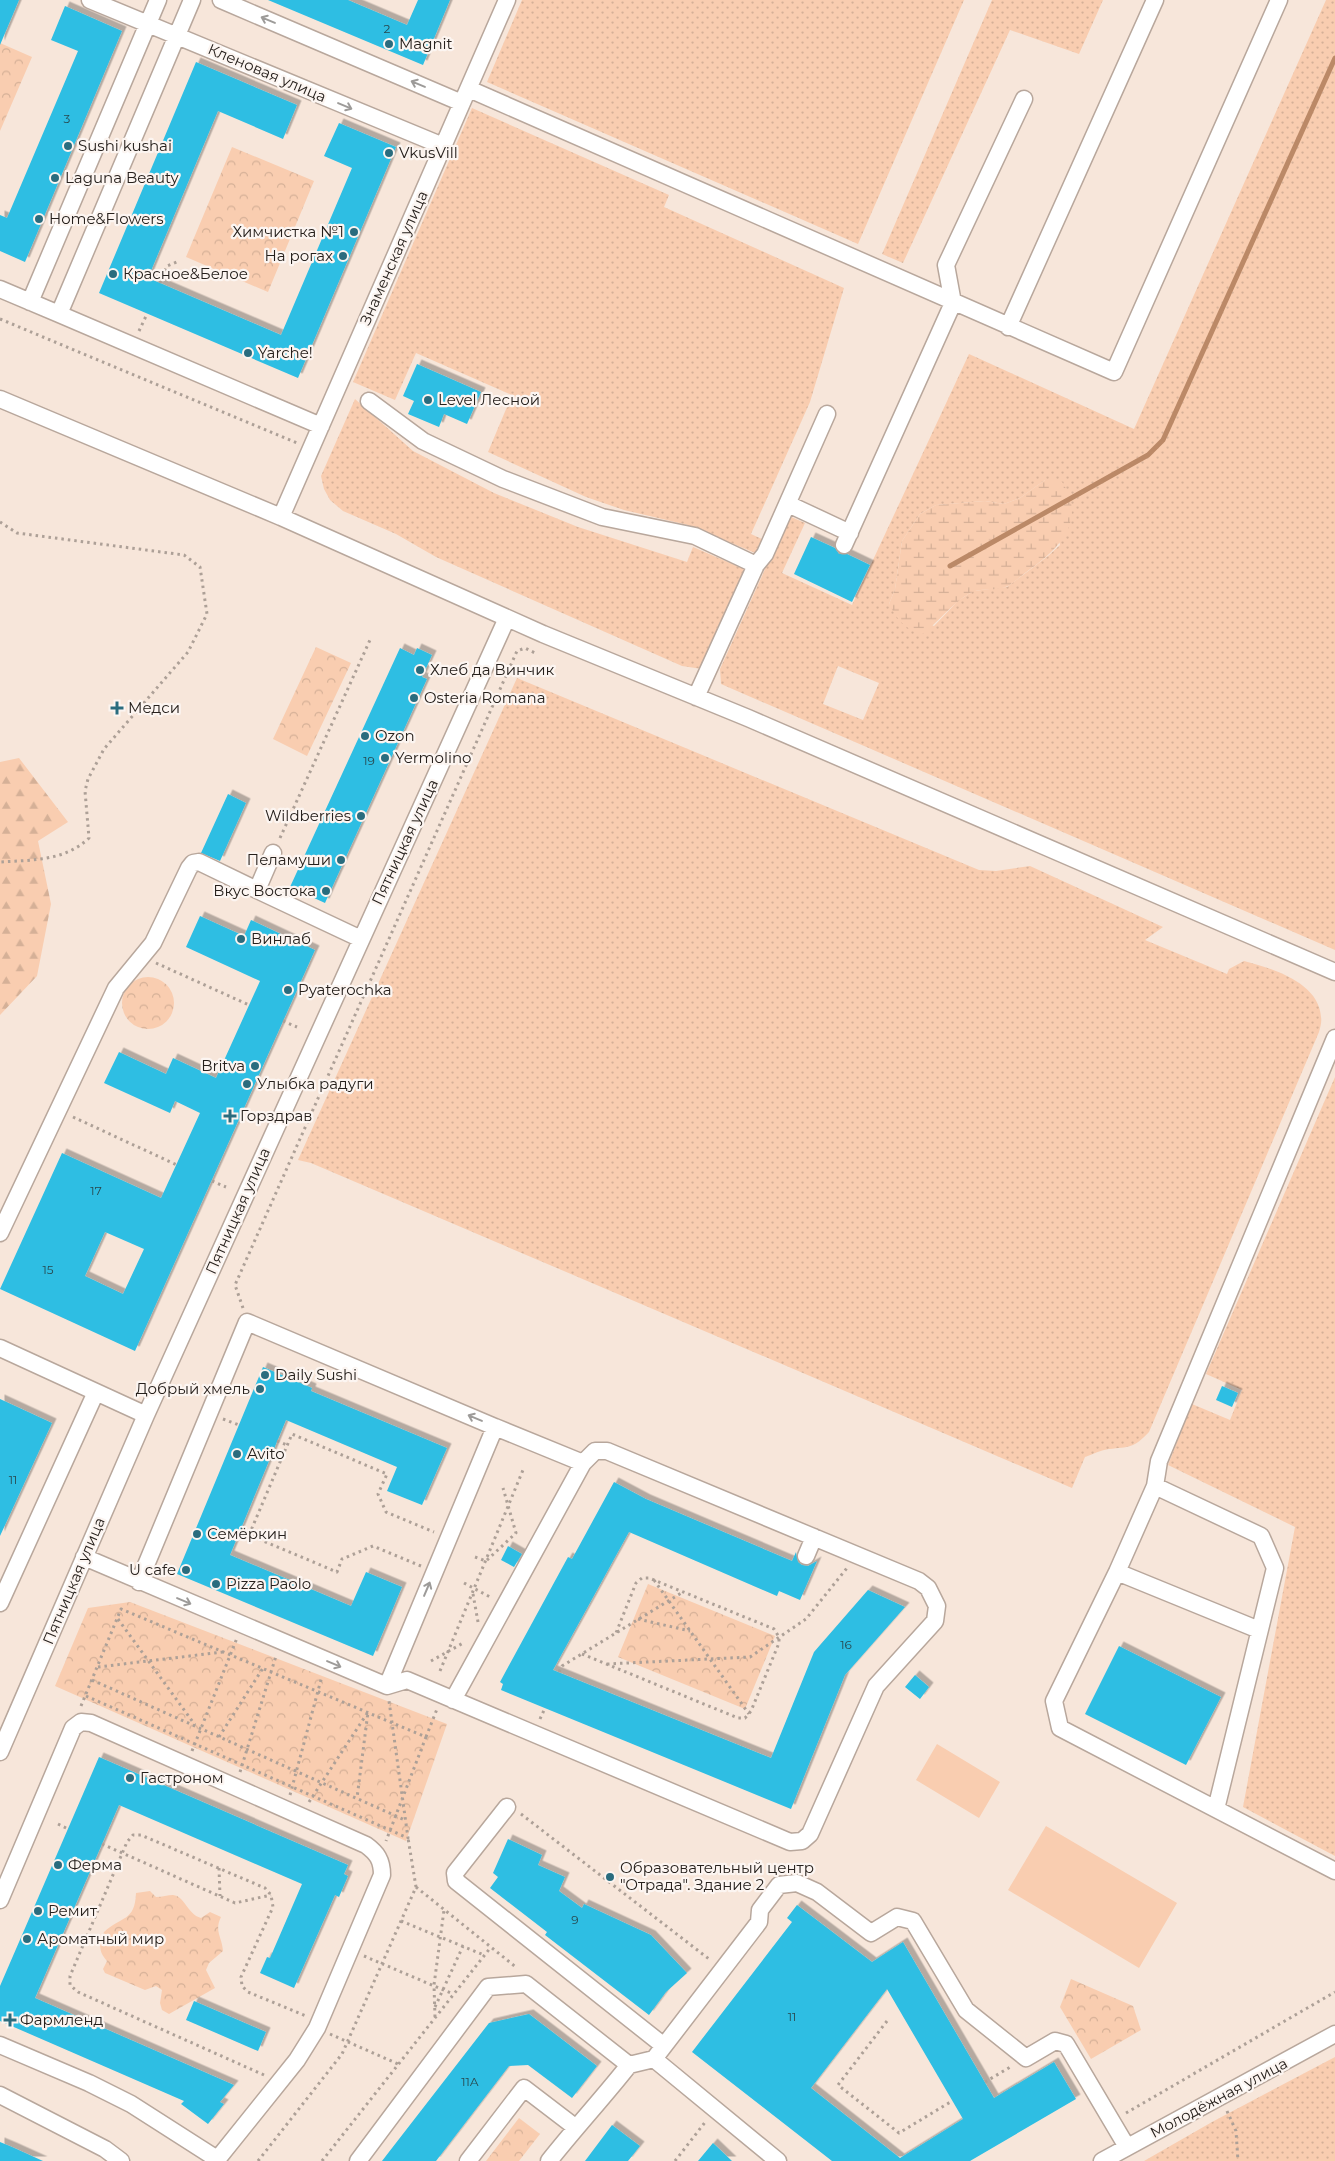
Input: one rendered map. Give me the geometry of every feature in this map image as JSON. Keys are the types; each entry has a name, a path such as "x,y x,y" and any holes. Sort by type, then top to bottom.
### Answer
{"street":[{"name":"Кленовая улица","path":"90,0 443,146"},
{"path":"30,302 158,0"},
{"path":"58,314 192,0"},
{"path":"221,0 466,96 1114,372 1279,0"},
{"name":"Знаменская улица","path":"281,517 507,0"},
{"path":"1008,327 1155,0"},
{"path":"788,504 847,539 953,303 946,265 1024,99"},
{"path":"0,289 321,426"},
{"path":"0,398 281,517 507,618 696,697 1335,972"},
{"path":"369,401 423,441 503,479 602,517 695,536 756,565"},
{"path":"696,697 756,565 766,554 827,414"},
{"name":"Пятницкая улица","path":"2,1741 146,1415 361,939 467,710 507,618"},
{"path":"257,890 273,852"},
{"path":"0,1233 116,988 153,943 188,868 193,863 208,862 257,890 361,939"},
{"path":"1335,1038 1159,1461 1155,1486 1117,1572 1054,1701 1060,1728 1335,1871"},
{"path":"139,1582 247,1322 583,1463"},
{"path":"0,1348 146,1415"},
{"path":"0,1602 96,1392"},
{"path":"387,1686 495,1427"},
{"path":"84,1557 387,1686 407,1680 790,1842 802,1841 810,1834 876,1686 935,1622 937,1615 934,1597 919,1580 607,1451 595,1451 583,1463 505,1606 448,1697"},
{"path":"1155,1486 1261,1536 1275,1568 1216,1809"},
{"path":"806,1556 814,1537"},
{"path":"1117,1572 1259,1630"},
{"path":"0,1900 72,1728 81,1722 91,1723 366,1844 376,1852 382,1864 382,1875 319,2025 297,2060 216,2160 131,2104 0,2045"},
{"path":"507,1807 455,1872 456,1881 664,2046"},
{"path":"549,2161 575,2127 599,2104 628,2065 654,2059 759,1922 760,1910 779,1885 796,1883 816,1892 870,1933 897,1917 913,1922 966,2010 1026,2058 1055,2041 1066,2044 1127,2147"},
{"path":"358,2161 488,1987 526,1984 628,2065"},
{"name":"Молодёжная улица","path":"1102,2161 1335,2034"},
{"path":"654,2059 778,2161"},
{"path":"468,2161 524,2088 575,2127"},
{"path":"0,2095 105,2149 120,2161"}],"path":[{"path":"160,283 167,266 179,262"},
{"path":"0,319 290,440"},
{"path":"0,522 17,533 184,555 200,566 207,614 188,652 104,749 88,778 85,791 89,838 80,846 51,859 0,862"},
{"path":"273,852 370,640"},
{"path":"247,1322 235,1285 518,651 525,648 535,653"},
{"path":"142,956 249,1005"},
{"path":"283,1021 297,1027"},
{"path":"58,1110 177,1165"},
{"path":"212,1181 226,1187"},
{"path":"434,1572 373,1546 342,1559 337,1572 249,1535 292,1434 387,1474 378,1494 386,1512 448,1538"},
{"path":"277,1442 286,1446"},
{"path":"440,1672 523,1470"},
{"path":"486,1561 516,1533 503,1488"},
{"path":"606,1664 750,1657 806,1619 846,1570 852,1553"},
{"path":"475,1556 486,1561"},
{"path":"582,1654 738,1718 745,1718 749,1714 779,1643 779,1637 774,1629 653,1579 642,1578 636,1583 616,1633"},
{"path":"653,1579 749,1714"},
{"path":"464,1583 505,1606"},
{"path":"560,1672 562,1666 683,1592"},
{"path":"473,1593 478,1626"},
{"path":"81,1722 79,1712 121,1609 426,1737"},
{"path":"117,1619 196,1727"},
{"path":"638,1619 690,1632"},
{"path":"186,1765 242,1625"},
{"path":"432,1661 472,1638"},
{"path":"236,1787 280,1641"},
{"path":"97,1667 224,1652"},
{"path":"293,1812 292,1787 326,1660"},
{"path":"219,1737 263,1668"},
{"path":"92,1680 405,1820"},
{"path":"258,2161 342,2054 416,1887 387,1686"},
{"path":"86,1696 408,1838"},
{"path":"376,1852 385,1843 426,1737 448,1697"},
{"path":"293,1812 313,1796 368,1712"},
{"path":"358,1798 368,1712"},
{"path":"507,1807 516,1809 710,1958 704,1966"},
{"path":"58,1824 68,1829"},
{"path":"279,2082 78,1992 70,1985 70,1976 122,1853 127,1842 133,1836 141,1835 265,1888 271,1895 273,1907 241,1977 242,1986 248,1992 398,2064"},
{"path":"102,1844 235,1903 271,1895"},
{"path":"219,1868 220,1896"},
{"path":"416,1887 524,1973"},
{"path":"435,2017 434,1985 444,1910"},
{"path":"401,1921 484,1955"},
{"path":"434,2008 463,1946"},
{"path":"322,2161 490,1947"},
{"path":"350,1950 453,1994"},
{"path":"1111,2121 1335,1992"},
{"path":"887,2021 838,2085 899,2133 952,2101"},
{"path":"985,2082 1026,2058"},
{"path":"1225,2107 1236,2131 1238,2161"},
{"path":"675,2161 715,2109"}],"green space":[{"path":"522,0 964,0 858,244 487,82"},
{"path":"992,0 1103,0 1079,54 1010,30 903,263 882,254"},
{"path":"1326,0 1335,0 1335,950 721,684 720,669 789,516 805,523 782,573 852,605 969,354 1134,429","holes":["1045,480 1060,545 1048,556 1007,587 973,591 958,601 934,626 889,604 895,589 902,541 920,514 936,505 985,501 1004,504 1020,498","838,666 879,683 863,720 823,704"]},
{"path":"0,43 32,57 0,131"},
{"path":"472,108 669,195 664,207 844,288 810,402 751,534 766,541 760,555 688,525 624,510 586,497 488,452 512,395 416,353 395,400 353,382"},
{"path":"232,147 314,181 268,292 186,257"},
{"path":"355,399 413,451 494,493 578,527 687,562 693,547 744,569 702,669 682,666 436,557 396,534 343,511 330,500 324,489 321,476"},
{"path":"1045,480 1062,482 1069,496 1072,509 1071,521 1066,532 1060,543 1051,552 1008,586 998,589 978,590 970,593 957,602 921,635 902,623 889,604 895,589 902,541 920,514 936,505 985,501 1004,504 1020,498"},
{"path":"316,647 351,663 307,756 273,739"},
{"path":"517,678 979,870 996,871 1030,866 1163,927 1145,940 1227,974 1229,969 1244,961 1267,968 1292,979 1312,994 1318,1005 1321,1017 1319,1032 1149,1432 1139,1441 1131,1446 1100,1451 1085,1457 1072,1488 311,1163 298,1160"},
{"path":"19,758 68,822 38,841 51,904 37,976 0,1015 0,762"},
{"path":"143,977 153,977 162,981 170,989 174,1003 170,1017 162,1025 153,1029 143,1029 134,1025 126,1017 122,1008 122,998 126,989 134,981"},
{"path":"1335,1077 1335,1856 1243,1807 1295,1527 1168,1465 1192,1404 1230,1420 1242,1390 1206,1374"},
{"path":"648,1584 775,1636 745,1709 618,1657"},
{"path":"130,1602 447,1724 406,1841 55,1686 88,1608"},
{"path":"937,1744 1000,1782 979,1818 916,1780"},
{"path":"1046,1826 1177,1903 1139,1968 1008,1890"},
{"path":"150,1891 156,1897 177,1896 192,1913 201,1918 210,1912 221,1917 218,1930 223,1951 209,1963 206,1970 215,1988 169,2014 162,2010 160,2003 162,1990 156,1986 145,1990 105,1973 103,1969 107,1961 100,1947 104,1932 130,1914 135,1902 136,1893"},
{"path":"1071,1979 1133,2006 1141,2030 1091,2059 1060,2007"},
{"path":"1335,2057 1335,2161 1144,2161 1212,2122"},
{"path":"519,2118 540,2134 519,2161 486,2161"}],"building":[{"path":"0,0 19,0 0,45"},
{"path":"268,0 348,0 407,25 418,0 450,0 423,65"},
{"path":"65,6 122,31 25,262 0,251 0,215 7,218 78,51 51,40"},
{"path":"196,62 297,105 283,139 218,111 148,278 281,335 352,168 324,156 339,123 396,147 298,378 99,293"},
{"path":"417,364 481,392 467,424 444,414 439,427 408,414 414,401 403,396"},
{"path":"811,537 835,548 839,554 847,554 870,565 852,602 794,574"},
{"path":"400,648 414,655 417,648 432,655 422,677 427,679 325,903 290,887"},
{"path":"228,794 246,803 220,861 201,853"},
{"path":"200,916 244,936 251,920 315,950 135,1351 0,1289 62,1153 161,1198 200,1113 175,1101 170,1113 104,1083 119,1052 166,1074 173,1058 216,1078 260,981 186,947","holes":["105,1232 144,1249 123,1294 85,1276"]},
{"path":"263,1367 312,1388 311,1391 447,1448 422,1505 387,1491 397,1467 286,1420 230,1555 351,1606 366,1572 402,1587 373,1656 177,1574"},
{"path":"1222,1386 1238,1393 1232,1407 1216,1400"},
{"path":"0,1399 52,1423 0,1536"},
{"path":"614,1482 646,1499 792,1561 796,1552 798,1562 802,1565 808,1566 817,1561 800,1600 779,1591 777,1596 629,1532 553,1670 771,1758 814,1652 868,1590 905,1607 845,1675 791,1809 501,1690 503,1684 500,1682 568,1557 572,1559"},
{"path":"508,1546 522,1554 514,1567 501,1560"},
{"path":"1119,1646 1221,1697 1186,1765 1085,1714"},
{"path":"915,1675 929,1687 920,1699 905,1687"},
{"path":"99,1757 348,1865 344,1874 348,1876 339,1897 335,1895 294,1988 260,1973 267,1957 270,1958 302,1884 119,1805 35,1998 234,2085 220,2102 224,2104 208,2124 181,2104 184,2101 0,2021 0,1986"},
{"path":"508,1839 542,1855 538,1865 565,1877 559,1891 582,1908 584,1904 651,1935 687,1973 666,1992 649,2015 545,1935 547,1932 490,1888 498,1877 493,1873"},
{"path":"797,1905 872,1962 903,1942 994,2098 1054,2062 1076,2099 970,2161 832,2161 692,2052 792,1922 787,1918","holes":["887,1989 963,2119 900,2158 811,2088"]},
{"path":"194,2001 266,2032 258,2051 186,2020"},
{"path":"529,2014 597,2066 572,2098 528,2065 509,2066 436,2161 382,2161 489,2023"},
{"path":"612,2125 640,2146 628,2161 585,2161"},
{"path":"0,2142 12,2147 43,2161 0,2161"},
{"path":"713,2143 732,2161 698,2161"}],"waterway":[{"path":"950,566 1148,455 1163,440 1335,58"}],"place":[{"name":"Magnit","path":"389,44"},
{"name":"Sushi kushai","path":"68,146"},
{"name":"VkusVill","path":"389,153"},
{"name":"Laguna Beauty","path":"55,178"},
{"name":"Home&Flowers","path":"39,219"},
{"name":"Химчистка №1","path":"354,232"},
{"name":"На рогах","path":"343,256"},
{"name":"Красное&Белое","path":"113,274"},
{"name":"Yarche!","path":"248,353"},
{"name":"Level Лесной","path":"428,400"},
{"name":"Хлеб да Винчик","path":"420,670"},
{"name":"Osteria Romana","path":"414,698"},
{"name":"Медси","path":"117,708"},
{"name":"Ozon","path":"365,736"},
{"name":"Yermolino","path":"385,758"},
{"name":"Wildberries","path":"361,816"},
{"name":"Пеламуши","path":"341,860"},
{"name":"Вкус Востока","path":"326,891"},
{"name":"Винлаб","path":"241,939"},
{"name":"Pyaterochka","path":"288,990"},
{"name":"Britva","path":"255,1066"},
{"name":"Улыбка радуги","path":"247,1084"},
{"name":"Горздрав","path":"230,1116"},
{"name":"Daily Sushi","path":"265,1375"},
{"name":"Добрый хмель","path":"260,1389"},
{"name":"Avito","path":"237,1454"},
{"name":"Семёркин","path":"197,1534"},
{"name":"U cafe","path":"186,1570"},
{"name":"Pizza Paolo","path":"216,1584"},
{"name":"Гастроном","path":"130,1778"},
{"name":"Ферма","path":"58,1865"},
{"name":"Образовательный центр \"Отрада\". Здание 2","path":"610,1877"},
{"name":"Ремит","path":"38,1911"},
{"name":"Ароматный мир","path":"27,1939"},
{"name":"Фармленд","path":"10,2020"}]}
